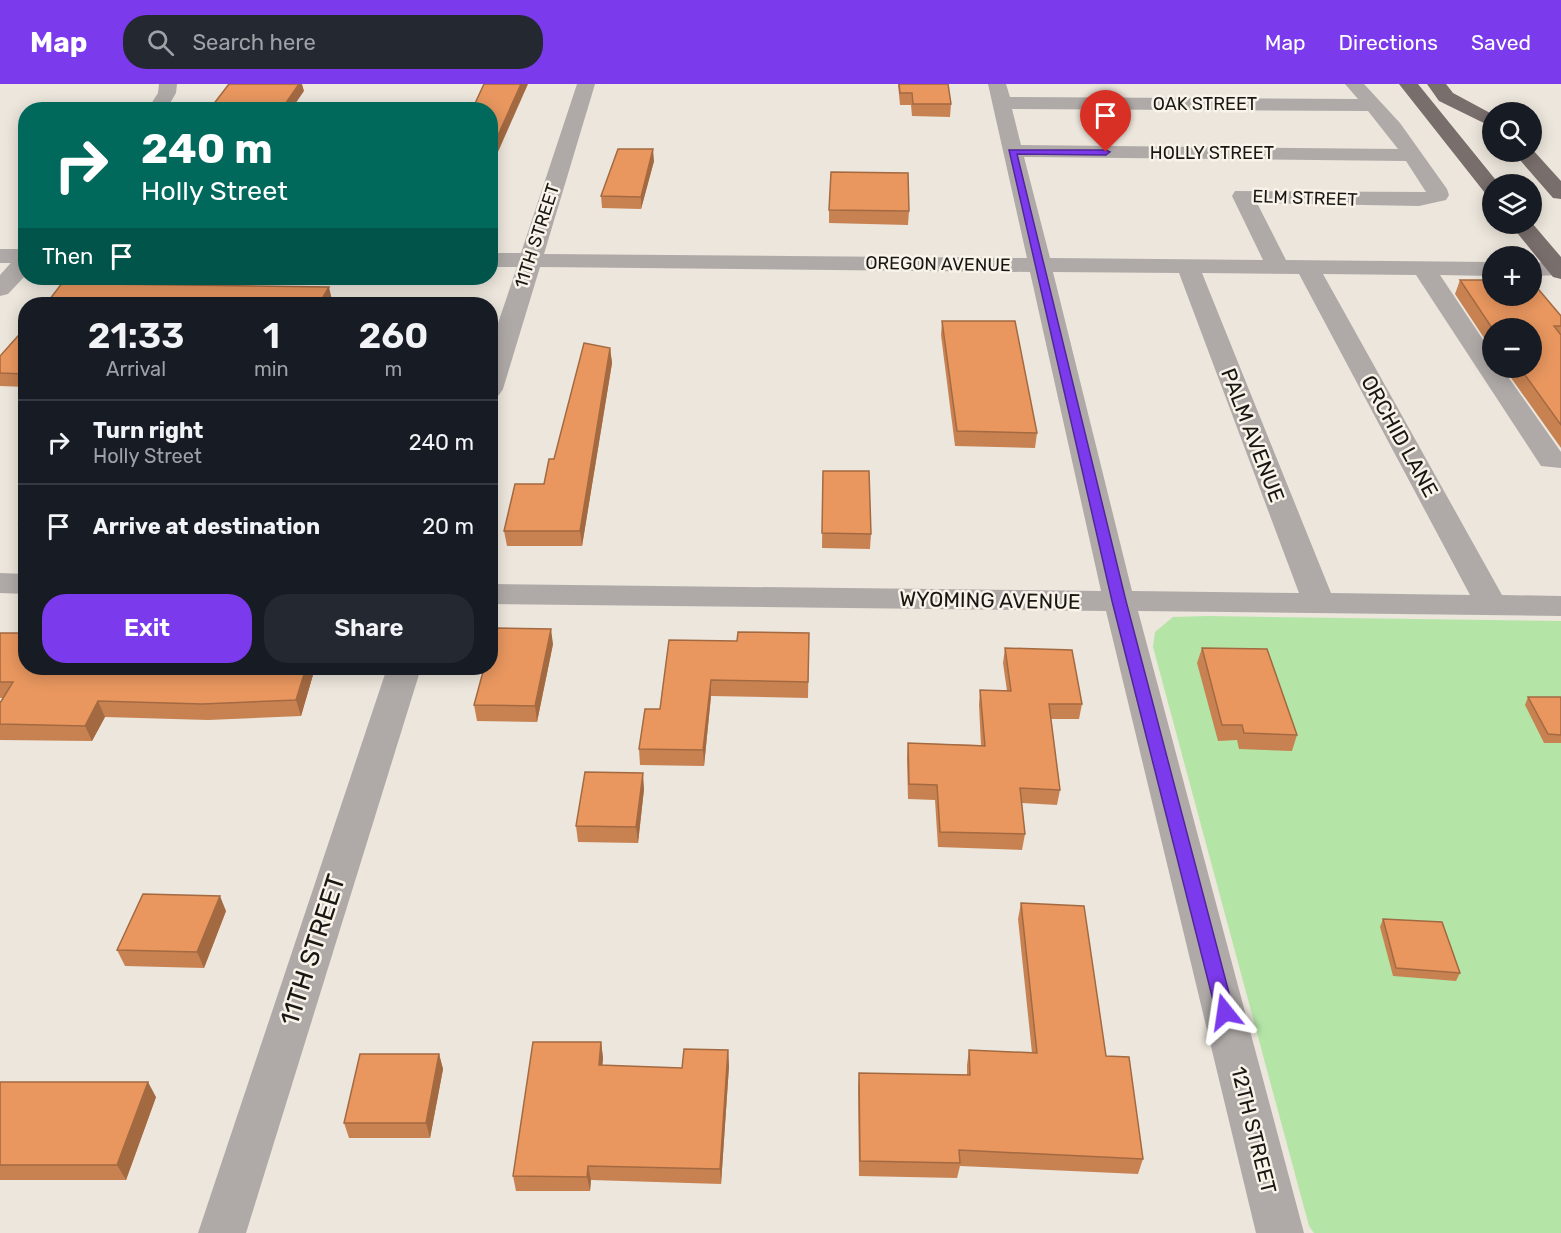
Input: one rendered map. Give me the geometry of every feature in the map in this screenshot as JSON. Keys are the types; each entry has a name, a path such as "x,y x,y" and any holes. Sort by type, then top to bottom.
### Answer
{"highway":[{"path":"1408,84 1482,176"},
{"path":"1436,84 1446,97 1482,114"},
{"path":"1462,84 1482,107"},
{"path":"1424,104 1472,133 1479,141"},
{"path":"1532,162 1561,193"},
{"path":"1542,217 1561,240"},
{"path":"1529,234 1560,270"}],"street":[{"path":"161,102 167,93 168,84"},
{"name":"11TH STREET","path":"498,363 586,84"},
{"path":"1354,84 1374,105 1412,154"},
{"name":"OAK STREET","path":"998,93 1374,105"},
{"name":"12TH STREET","path":"998,93 1119,601 1280,1233"},
{"name":"HOLLY STREET","path":"1012,151 1412,154"},
{"name":"ELM STREET","path":"1277,266 1243,196 1419,200 1438,195 1437,189 1412,154"},
{"path":"0,255 18,257"},
{"name":"OREGON AVENUE","path":"498,260 1482,268"},
{"name":"PALM AVENUE","path":"1188,266 1319,604"},
{"name":"ORCHID LANE","path":"1307,267 1492,606"},
{"path":"0,289 18,268"},
{"path":"1423,268 1551,460 1561,460"},
{"path":"1542,269 1560,270"},
{"path":"0,583 18,584"},
{"name":"WYOMING AVENUE","path":"498,594 1561,606"},
{"name":"11TH STREET","path":"222,1233 402,675"}],"green space":[{"path":"1173,617 1561,621 1561,1233 1314,1233 1309,1226 1153,647 1155,632"}],"building":[{"path":"229,84 299,84 287,102 215,102"},
{"path":"484,84 521,84 498,135 498,102 476,102"},
{"path":"899,84 948,84 951,104 913,104 912,93 900,93"},
{"path":"618,149 653,149 641,197 601,196"},
{"path":"831,172 908,173 909,211 829,210"},
{"path":"1460,280 1482,280 1482,306 1542,306 1542,293 1561,316 1561,326 1554,326 1561,335 1561,425 1527,378 1542,378 1542,318 1485,318"},
{"path":"61,285 329,287 323,297 51,297"},
{"path":"942,321 1015,321 1037,433 957,431"},
{"path":"18,336 18,374 0,373 0,356"},
{"path":"584,343 610,348 580,531 504,531 515,484 544,484 549,459 554,459"},
{"path":"823,471 869,471 871,534 822,533"},
{"path":"498,628 551,629 535,706 474,705 482,675 498,675"},
{"path":"738,632 809,633 808,682 711,680 703,750 639,749 645,709 660,709 669,640 737,641"},
{"path":"0,633 18,633 18,675 304,675 296,700 202,704 98,701 85,726 0,724 0,703 13,682 0,682"},
{"path":"1005,648 1072,650 1082,704 1049,704 1060,790 1020,788 1025,834 940,832 937,785 909,784 908,743 985,746 980,690 1011,691"},
{"path":"1202,648 1267,649 1297,735 1244,733 1242,725 1222,725"},
{"path":"1528,697 1561,697 1561,735 1548,734"},
{"path":"585,772 643,773 636,827 576,826"},
{"path":"143,894 220,896 197,952 117,950"},
{"path":"1021,903 1084,906 1106,1056 1129,1057 1143,1159 959,1150 960,1163 860,1161 859,1073 970,1075 969,1050 1037,1053"},
{"path":"1383,919 1442,922 1460,973 1396,968"},
{"path":"533,1042 601,1042 599,1065 682,1068 684,1049 728,1050 720,1169 588,1166 587,1177 513,1176"},
{"path":"360,1054 439,1054 426,1123 344,1123"},
{"path":"0,1082 148,1082 117,1165 0,1165"}],"route":[{"path":"1106,152 1012,151 1119,601 1225,1012"}]}
